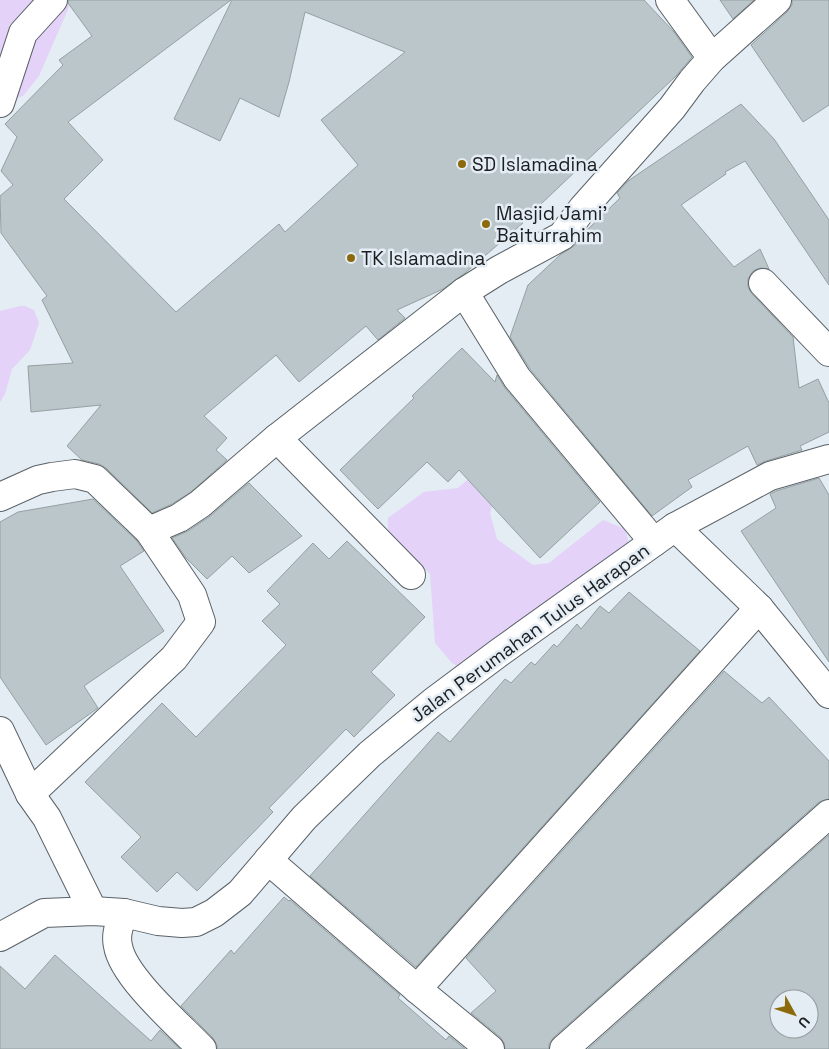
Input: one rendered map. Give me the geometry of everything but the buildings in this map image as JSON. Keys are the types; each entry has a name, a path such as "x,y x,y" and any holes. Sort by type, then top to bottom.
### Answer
{"street":[{"path":"0,103 23,32 54,0"},
{"path":"670,0 712,58"},
{"path":"149,531 179,518 200,504 277,438 464,292 499,270 562,236 583,208 666,114 712,58 778,0"},
{"path":"763,284 829,352"},
{"path":"464,292 517,378 664,535 759,608 829,694"},
{"path":"277,438 411,575"},
{"name":"Jalan Perumahan Tulus Harapan","path":"0,937 44,913 93,911 124,913 158,921 196,922 214,913 240,893 304,818 370,754 433,702 500,652 664,535 770,476 829,459"},
{"path":"0,497 38,480 65,475 95,479 149,531 192,595 201,622 174,658 30,794"},
{"path":"417,989 759,608"},
{"path":"0,731 30,794 47,818 93,911"},
{"path":"564,1049 829,814"},
{"path":"268,860 417,989 490,1049"},
{"path":"124,913 118,928 117,945 123,962 140,986 202,1049"}],"shaded area":[{"path":"0,0 72,0 39,76 23,96 0,103"},
{"path":"20,306 34,310 39,323 30,350 12,369 5,394 0,402 0,311"},
{"path":"489,461 499,486 490,513 497,539 533,565 549,563 603,520 625,529 632,554 472,677 451,662 435,643 430,574 388,535 388,518 424,492 458,488"}],"place":[{"name":"SD Islamadina","path":"462,164"},
{"name":"Masjid Jami' Baiturrahim","path":"486,224"},
{"name":"TK Islamadina","path":"351,258"}]}
